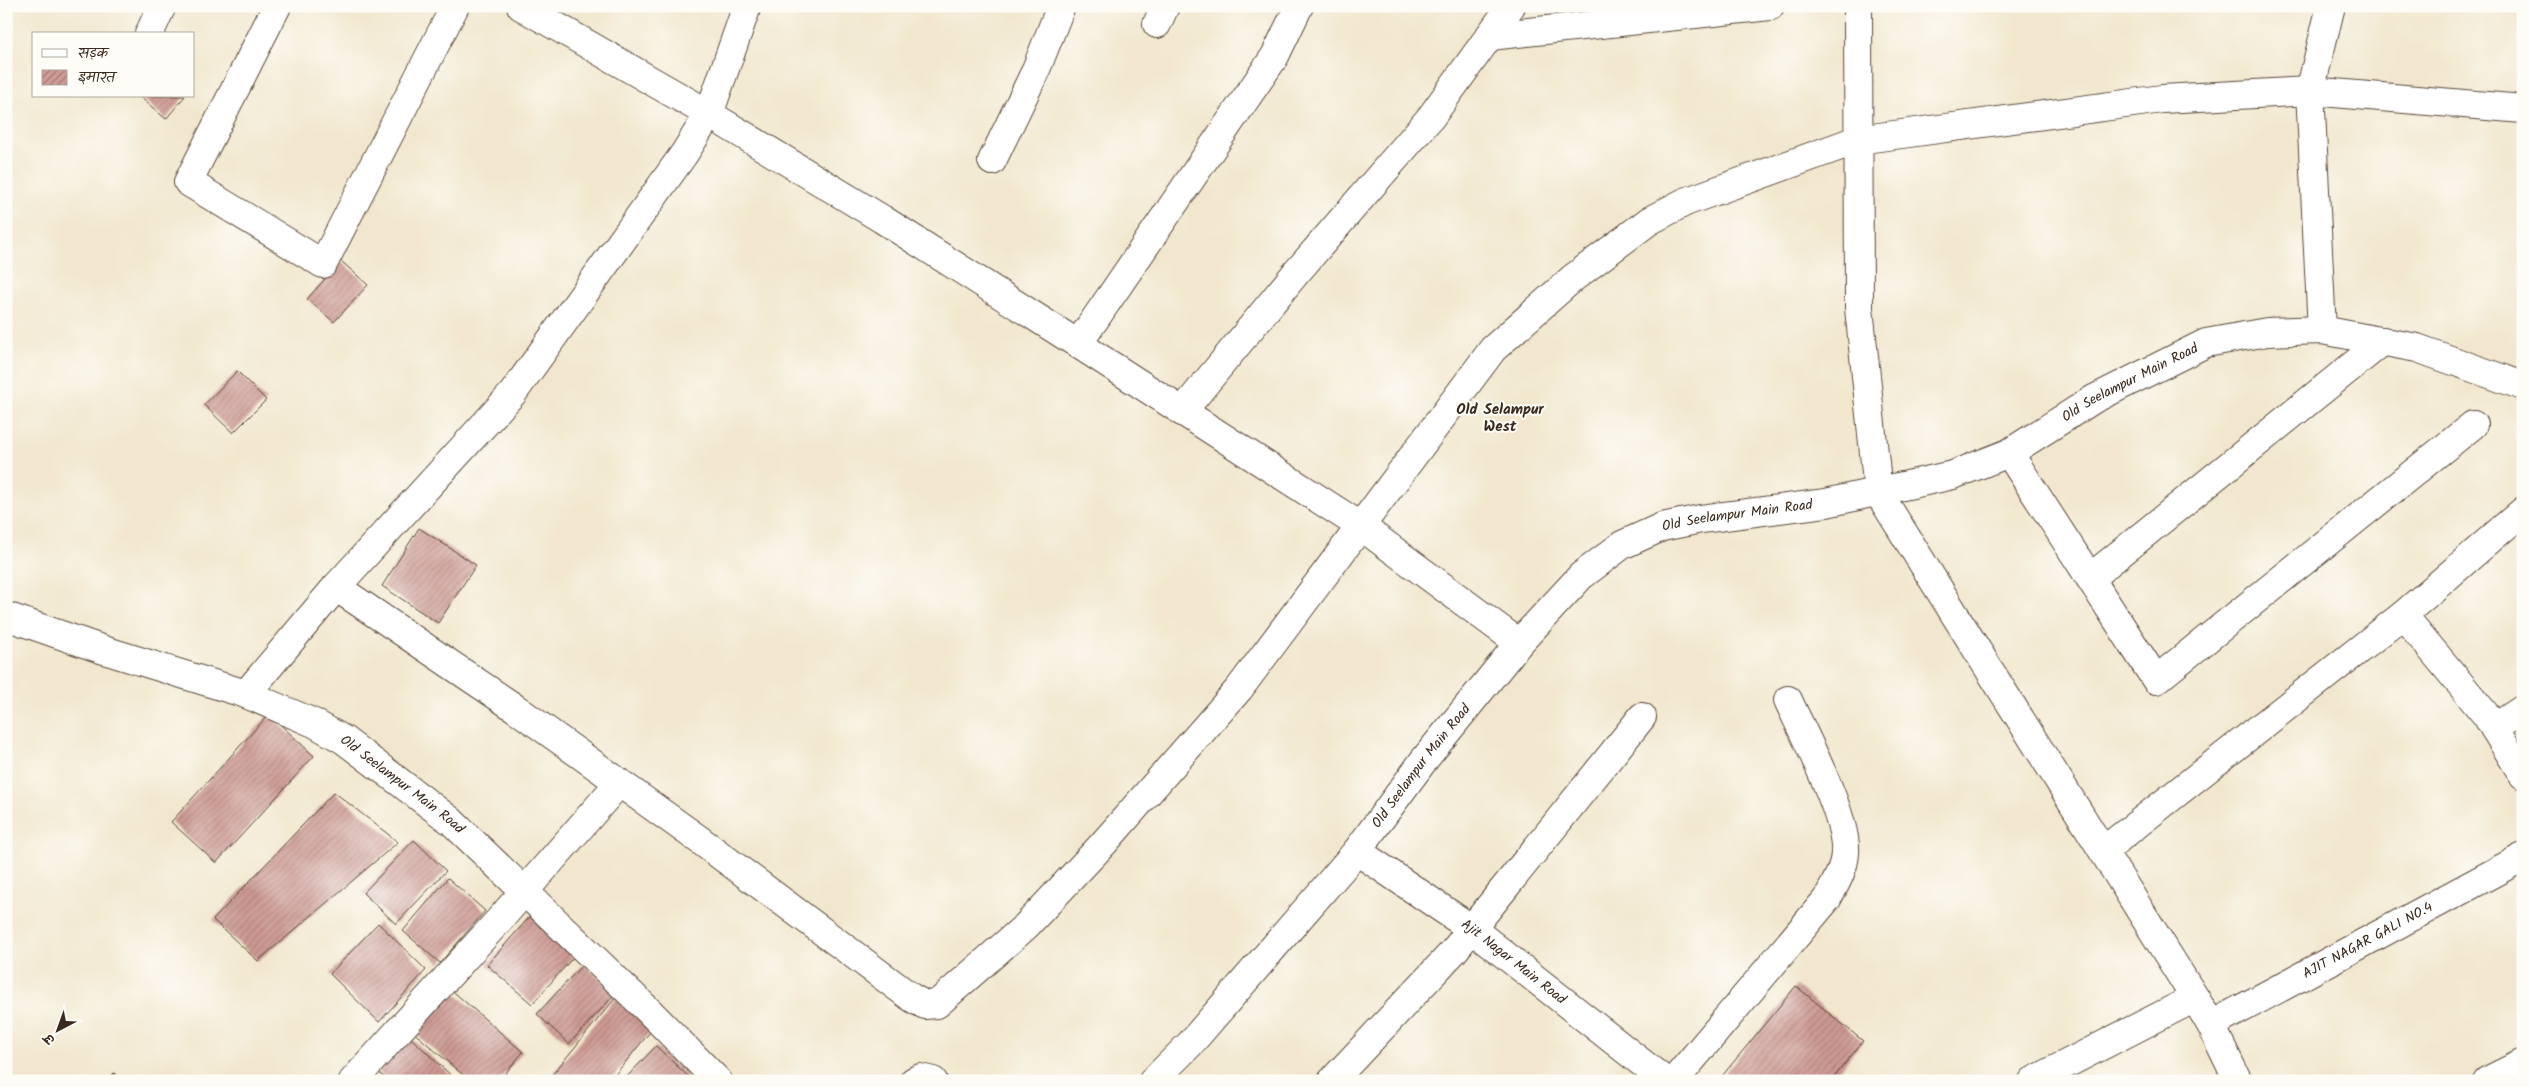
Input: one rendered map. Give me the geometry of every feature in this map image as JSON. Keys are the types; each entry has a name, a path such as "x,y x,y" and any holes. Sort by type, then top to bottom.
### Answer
{"street":[{"path":"150,32 162,6"},
{"path":"276,6 188,182 323,264 455,6"},
{"path":"521,6 709,114 882,219 1362,527 1519,642"},
{"path":"246,694 336,587 513,393 684,154 709,114 748,6"},
{"path":"992,161 1035,72 1061,6"},
{"path":"1078,344 1275,56 1299,6"},
{"path":"1182,412 1296,273 1431,117 1512,6"},
{"path":"1490,36 1770,6"},
{"path":"1858,6 1859,308 1878,492 2195,998 2211,1025 2238,1081"},
{"path":"2322,330 2310,91 2331,6"},
{"path":"336,587 515,708 912,998 925,1005 937,1004 1026,926 1102,844 1239,689 1362,527 1493,349 1573,278 1649,221 1685,202 1857,140 2162,99 2310,91 2523,109"},
{"name":"Old Seelampur Main Road","path":"1153,1081 1190,1044 1357,851 1424,760 1519,642 1581,576 1622,544 1662,527 1701,519 1826,503 1953,475 2009,453 2094,399 2206,342 2267,332 2322,330 2417,348 2523,386"},
{"path":"2090,578 2383,341"},
{"path":"2009,453 2156,680 2473,425"},
{"path":"2103,851 2403,615 2523,511"},
{"path":"2403,615 2486,715 2523,775"},
{"name":"Old Seelampur Main Road","path":"6,616 104,650 246,694 314,723 344,740 451,821 718,1081"},
{"path":"1674,1081 1827,899 1839,877 1846,853 1841,824 1788,700"},
{"path":"2494,728 2523,709"},
{"path":"1332,1081 1453,952 1642,717"},
{"path":"353,1081 525,892 619,783"},
{"name":"Ajit Nagar Main Road","path":"1357,851 1472,929 1665,1081"},
{"name":"AJIT NAGAR GALI NO.4","path":"2211,1025 2523,857"},
{"path":"2033,1081 2195,998"},
{"path":"2487,1081 2523,1063"},
{"path":"914,1081 920,1078 933,1081"}],"building":[{"path":"141,98 183,98 166,119"},
{"path":"341,261 368,285 334,322 307,299"},
{"path":"237,371 266,400 233,433 204,405"},
{"path":"419,528 476,565 438,623 382,586"},
{"path":"269,714 314,756 216,863 171,822"},
{"path":"334,792 398,842 258,961 213,920"},
{"path":"414,840 446,871 396,924 363,893"},
{"path":"448,878 485,911 440,963 403,931"},
{"path":"532,914 577,953 532,1004 487,965"},
{"path":"378,923 426,970 379,1022 330,974"},
{"path":"583,964 616,993 569,1044 537,1014"},
{"path":"1796,986 1863,1041 1831,1081 1718,1081"},
{"path":"448,987 523,1052 499,1081 470,1081 411,1030"},
{"path":"617,996 654,1027 610,1081 547,1081"},
{"path":"409,1036 457,1081 388,1081 376,1070"},
{"path":"656,1046 693,1081 623,1081"},
{"path":"114,1073 124,1081 108,1081"}],"district":[{"name":"Old Selampur West","path":"1500,418"}]}
